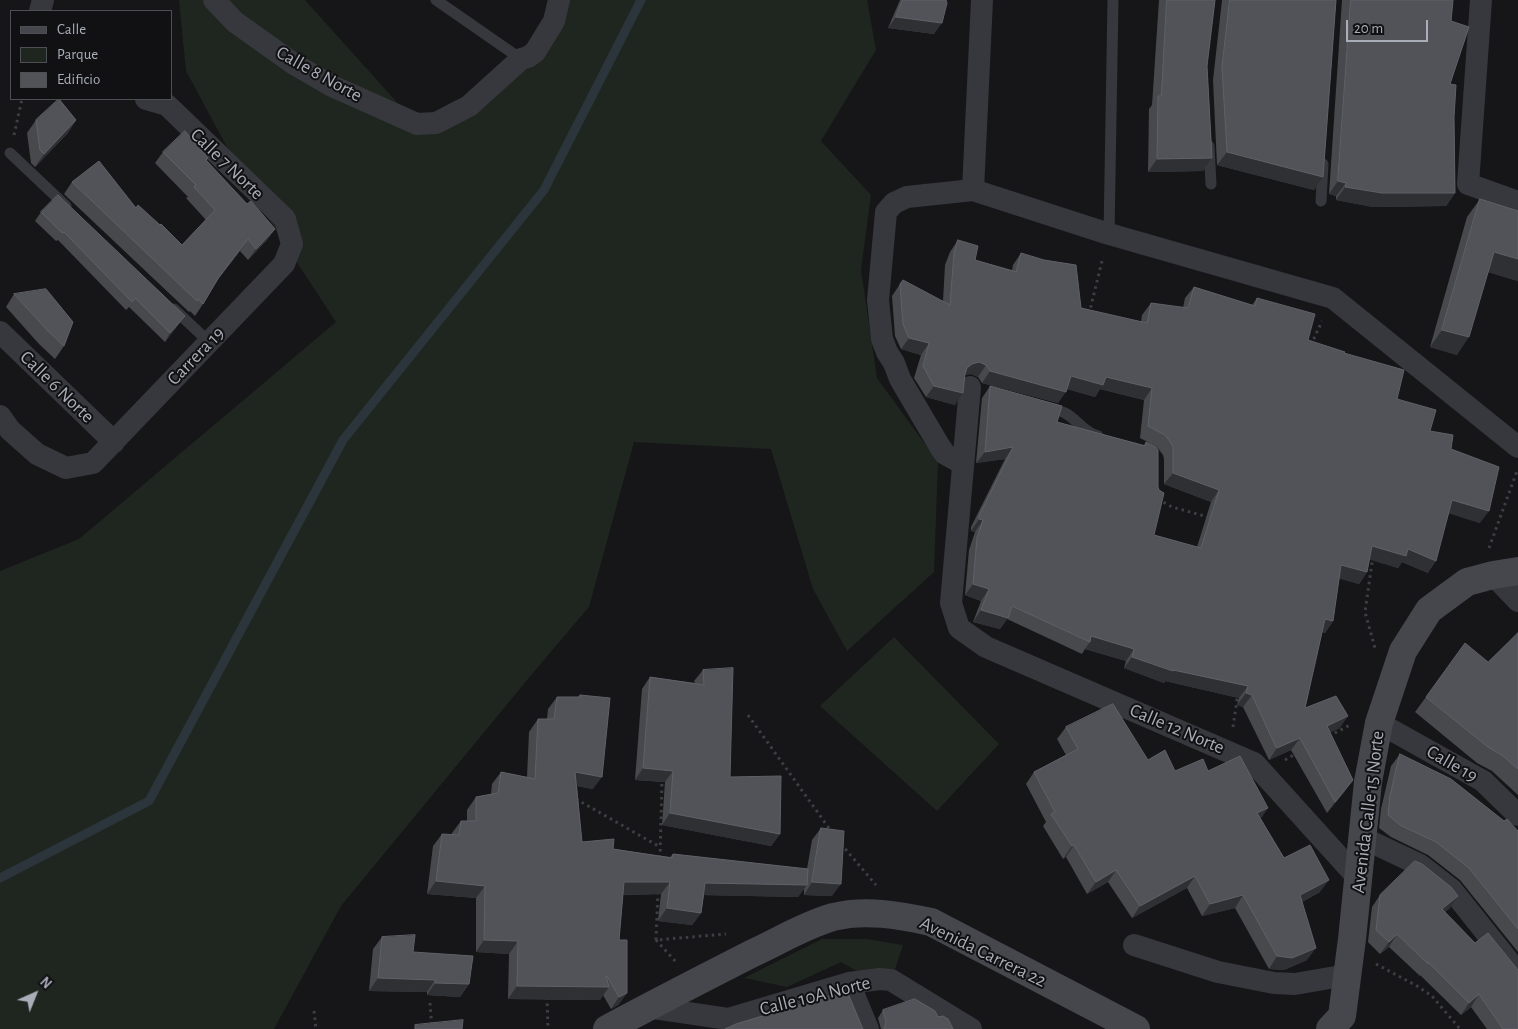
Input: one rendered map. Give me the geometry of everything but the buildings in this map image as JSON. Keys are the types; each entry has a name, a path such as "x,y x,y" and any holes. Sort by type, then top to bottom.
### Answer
{"street":[{"name":"Calle 8 Norte","path":"214,0 235,22 294,64 332,86 417,124 436,123 468,106 521,58"},
{"path":"521,58 528,57 535,52 554,21 559,0"},
{"path":"973,190 982,0"},
{"path":"1481,0 1468,184 1518,202"},
{"name":"Calle 7 Norte","path":"150,100 167,105 285,219 292,244"},
{"path":"974,388 963,464 945,454 900,380 882,339 878,300 886,212 894,202 907,198 973,190 1108,234 1333,298 1518,447"},
{"name":"Carrera 19","path":"0,416 10,430 37,454 66,468 93,463 284,264 292,244"},
{"name":"Calle 6 Norte","path":"0,332 114,442"},
{"name":"Calle 12 Norte","path":"963,464 951,603 959,628 986,647 1254,762 1359,879"},
{"path":"1500,566 1518,601"},
{"name":"Avenida Calle 15 Norte","path":"1330,1029 1342,1016 1359,879 1368,782 1381,715 1403,651 1430,610 1467,582 1500,566"},
{"name":"Calle 19","path":"1381,715 1483,781 1518,815"},
{"path":"1363,838 1420,865 1452,890 1518,973"},
{"name":"Avenida Carrera 22","path":"607,1029 807,927 834,917 867,913 902,916 931,922 1136,1029"},
{"path":"1134,945 1218,972 1274,983 1295,984 1349,963"},
{"name":"Calle 10A Norte","path":"647,1007 731,1024 849,983 880,979 891,980 972,1029"},
{"path":"849,983 868,1029"}],"lane":[{"path":"436,0 521,58"},
{"path":"1108,234 1113,0"},
{"path":"1208,136 1210,184"},
{"path":"1321,201 1324,151"},
{"path":"10,153 74,214"},
{"path":"166,301 209,342"},
{"path":"1036,405 1065,413 1094,435 1106,438"}],"path":[{"path":"1088,319 1108,234"},
{"path":"1309,352 1333,298"},
{"path":"1500,566 1518,469"},
{"path":"1157,498 1172,507 1212,518"},
{"path":"1374,549 1365,612 1373,644 1393,681"},
{"path":"1229,751 1239,684"},
{"path":"1323,740 1381,715"},
{"path":"748,716 836,837 902,916"},
{"path":"1262,772 1306,749"},
{"path":"659,865 662,773"},
{"path":"568,794 660,846"},
{"path":"659,884 656,940 732,934"},
{"path":"1349,963 1416,986 1432,996 1460,1029"},
{"path":"547,990 548,1029"},
{"path":"430,1003 432,1029"},
{"path":"314,1011 316,1029"}],"green space":[{"path":"179,0 305,0 421,129 553,28 560,0 867,0 876,50 821,141 871,195 861,270 877,378 938,462 934,572 847,651 813,589 771,449 634,442 589,607 341,906 274,1029 0,1029 0,571 79,539 336,322 254,197 186,71"},
{"path":"894,637 999,744 937,811 820,706"},
{"path":"822,939 867,939 903,945 893,975 862,974 841,962 787,987 744,978"}],"waterway":[{"path":"0,878 149,801 343,440 544,190 641,0"}]}
